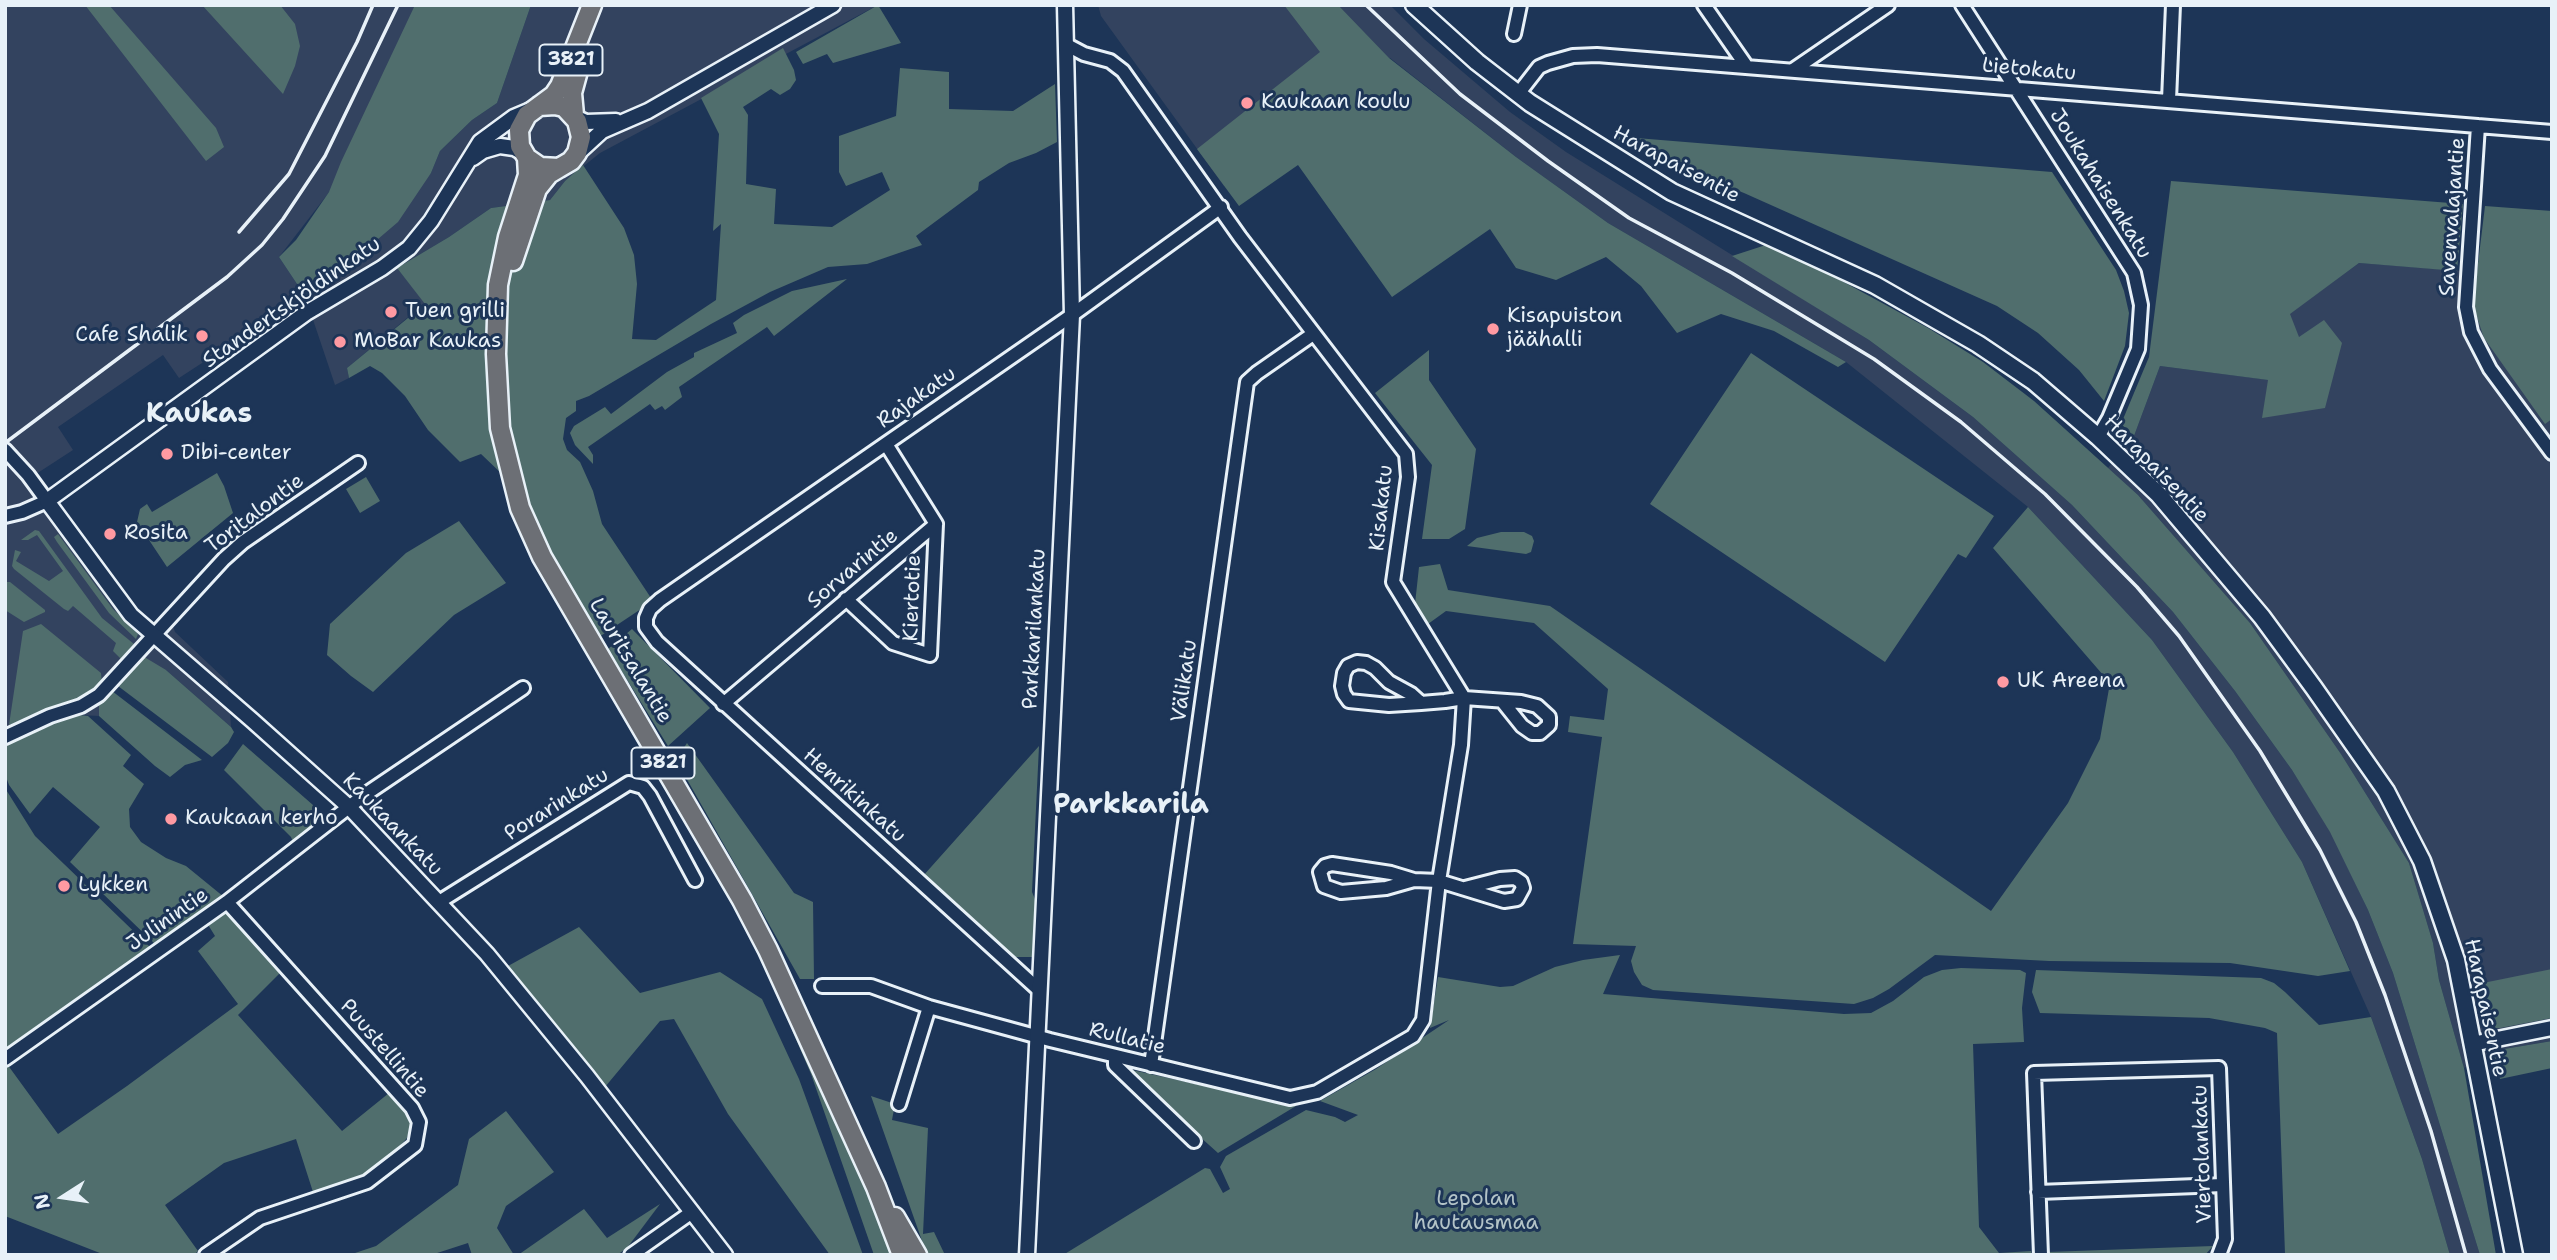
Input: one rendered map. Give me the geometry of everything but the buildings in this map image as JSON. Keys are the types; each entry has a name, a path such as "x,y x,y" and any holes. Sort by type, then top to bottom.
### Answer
{"main road":[{"name":"3821","path":"536,108 554,95 560,86 592,5"},
{"name":"3821","path":"574,116 572,103 575,79 600,5"},
{"name":"Harapaisentie","path":"1414,5 1477,62 1518,94 1672,192 1875,285 1927,312 2034,381 2158,495 2262,617 2386,791 2422,861 2456,960 2514,1255"},
{"path":"555,105 564,107 574,116 581,137 577,153 571,161 559,168 540,167 525,156 520,146 519,130 527,115 536,108 555,105"},
{"name":"Lauritsalantie","path":"525,156 528,175 502,260 498,285 497,401 512,482 531,534 742,900 768,950 876,1187 902,1255"},
{"name":"Lauritsalantie","path":"497,329 508,280 537,189 549,174 559,168"},
{"name":"Lauritsalantie","path":"876,1187 917,1255"}],"street":[{"path":"577,153 592,138 621,121 648,111 833,5"},
{"name":"Parkkarilankatu","path":"1027,1255 1072,315 1065,5"},
{"path":"1514,34 1520,5"},
{"path":"1704,5 1747,67"},
{"path":"1792,70 1888,5"},
{"name":"Joukahaisenkatu","path":"1962,5 2134,273 2141,305 2138,349 2109,418 2098,437"},
{"path":"2169,100 2173,5"},
{"name":"Kisakatu","path":"1067,45 1084,54 1110,61 1123,71 1240,237 1406,454 1408,477 1393,582 1464,698"},
{"name":"Lietokatu","path":"1518,94 1539,67 1557,59 1597,55 2552,132"},
{"name":"Standertskjöldinkatu","path":"47,501 306,313 382,268 409,248 431,221 474,150 488,135 514,117 536,108"},
{"path":"574,116 586,122 621,121"},
{"name":"Savenvalajantie","path":"2478,126 2466,307 2471,332 2490,369 2552,453"},
{"name":"Standertskjöldinkatu","path":"467,163 492,147 507,146 525,156"},
{"name":"Rajakatu","path":"646,627 648,613 654,606 1072,315 1221,207"},
{"name":"Välikatu","path":"1151,1065 1247,382 1312,334"},
{"path":"886,444 936,524"},
{"name":"Kaukaankatu","path":"5,450 28,475 131,615 349,807 439,902 542,1019 725,1255"},
{"name":"Toritalontie","path":"5,737 50,716 81,706 99,695 224,559 243,542 358,463"},
{"path":"5,516 47,501"},
{"name":"Sorvarintie","path":"723,704 936,524"},
{"name":"Kiertotie","path":"846,599 893,643 930,655 936,524"},
{"name":"Henrikinkatu","path":"646,627 657,642 723,704 1039,990"},
{"path":"1420,703 1366,663 1357,662 1348,666 1344,673 1342,686 1349,701 1389,705 1420,703 1464,698 1502,701"},
{"name":"Julinintie","path":"5,1059 227,902 349,807 523,688"},
{"path":"1439,881 1461,745 1464,698"},
{"name":"Porarinkatu","path":"439,902 629,783 643,787 650,796 695,880"},
{"path":"1414,880 1386,888 1341,892 1325,886 1320,872 1325,866 1332,864 1391,873 1414,880 1439,881 1465,888"},
{"name":"Rullatie","path":"822,986 871,986 929,1007 1037,1036 1115,1061 1151,1065 1290,1098 1318,1092 1413,1036 1423,1020 1439,881"},
{"name":"Puustellintie","path":"206,1255 260,1218 367,1182 415,1145 419,1122 412,1108 227,902"},
{"path":"898,1104 929,1007"},
{"path":"2472,1044 2552,1028"},
{"path":"1115,1061 1194,1141"},
{"name":"Viertolankatu","path":"2038,1192 2034,1073 2219,1068 2225,1240 2219,1255"},
{"path":"2041,1255 2038,1192 2223,1185"},
{"path":"631,1255 692,1212"}],"shaded area":[{"path":"5,5 418,5 330,191 279,257 305,296 179,378 163,355 58,427 73,450 33,476 136,611 152,625 173,626 175,632 228,682 231,727 166,670 117,681 118,686 108,691 99,705 99,716 80,715 5,731"},
{"path":"531,5 878,5 600,153 565,181 550,200 491,208 397,268 425,303 347,368 349,378 335,385 305,296 431,173 440,151 472,120 497,103"},
{"path":"1098,5 1390,5 1424,39 1510,112 1566,152 1869,340 1973,417 2072,505 2173,612 2292,770 2331,832 2368,910 2393,973 2480,1255 2450,1255 2422,1159 2371,1017 2302,862 2233,752 2152,640 2028,507 1846,362 1608,223 1516,157 1390,58 1224,186 1101,16"},
{"path":"2359,263 2477,272 2473,305 2545,423 2552,419 2552,1041 2492,1051 2464,1068 2439,980 2433,943 2409,863 2341,754 2250,623 2138,495 2108,468 2134,436 2160,366 2301,384 2289,314"}],"green space":[{"path":"85,5 109,5 216,128 224,147 206,161"},
{"path":"202,5 280,5 295,24 300,46 283,94"},
{"path":"415,5 531,5 497,103 472,120 440,151 431,173 398,222 344,268 305,296 279,257 296,240 329,192"},
{"path":"878,5 901,43 833,63 827,54 803,64 796,52"},
{"path":"1284,5 1338,5 1389,58 1516,157 1608,223 1846,362 1838,367 1774,331 1721,314 1677,333 1641,286 1606,257 1556,280 1516,268 1490,229 1392,297 1298,165 1239,206 1197,149 1320,52"},
{"path":"783,48 796,80 790,89 780,95 771,89 743,107 748,115 746,184 776,189 774,224 832,227 890,190 882,172 846,186 839,172 839,136 896,116 900,68 949,72 949,109 1013,111 1055,84 1057,142 1009,163 979,182 978,190 916,236 922,245 867,264 828,267 770,292 576,401 576,411 566,418 563,439 567,450 580,462 593,491 602,524 653,601 599,637 540,537 525,496 481,454 460,462 428,430 405,396 382,373 370,366 349,378 347,368 425,304 397,268 491,208 550,200 565,181 583,165 624,228 634,255 637,284 632,339 656,340 716,300 721,224 713,231 719,134 701,98"},
{"path":"1612,136 2052,172 2116,270 2129,313 2125,346 2104,401 2079,370 2038,333 1997,306 1744,193 1643,153"},
{"path":"2171,181 2463,204 2457,271 2359,263 2290,314 2299,337 2324,320 2342,343 2325,408 2262,418 2268,380 2160,366 2134,436 2121,424 2149,357"},
{"path":"2485,206 2552,211 2552,419 2545,424 2484,338 2473,305"},
{"path":"1772,243 1928,328 1983,362 2034,401 2138,495 2250,623 2341,754 2409,863 2433,943 2439,980 2464,1068 2496,1255 2480,1255 2393,973 2368,910 2330,832 2292,770 2173,612 2072,505 1973,417 1869,340 1732,256"},
{"path":"847,279 774,336 767,327 679,387 682,397 665,410 662,406 655,410 650,404 588,447 593,455 593,464 575,445 570,433 574,426 605,407 611,414 667,372 694,357 694,353 737,333 733,323 744,315 792,291"},
{"path":"1429,350 1429,380 1476,449 1465,529 1449,539 1422,539 1432,465 1375,393"},
{"path":"1751,353 1994,516 1966,558 1958,554 1885,662 1650,504"},
{"path":"217,473 233,513 167,567 137,522 140,509 147,504 152,512"},
{"path":"366,477 380,501 360,513 346,489"},
{"path":"2028,507 2152,640 2233,752 2302,862 2350,971 2318,976 2230,963 2049,961 1935,955 1889,989 1854,1004 1653,990 1642,985 1634,972 1631,961 1636,946 1573,944 1602,737 1568,732 1570,716 1604,720 1608,689 1534,623 1446,611 1428,624 1415,604 1419,567 1440,564 1448,590 1550,606 1991,911 2068,803 2100,739 2110,683 1993,548"},
{"path":"459,521 506,583 454,615 373,692 327,655 330,624 406,553"},
{"path":"35,530 39,531 102,618 134,644 121,659 113,651 116,643 73,606 68,611 64,609 12,566 15,550 21,552 16,561 49,581 63,571 37,535 21,540"},
{"path":"1501,532 1524,532 1532,536 1534,541 1531,552 1526,554 1467,546 1477,538"},
{"path":"58,534 113,609 138,634 136,639 109,613 57,542 54,537"},
{"path":"7,582 45,612 24,622 5,610"},
{"path":"41,624 101,673 102,684 81,700 9,725 23,631"},
{"path":"632,629 710,708 668,746 608,649"},
{"path":"141,655 166,670 231,727 234,732 228,743 212,757 118,686 117,681"},
{"path":"108,691 112,691 202,760 185,765 170,777 155,766 99,716 99,705"},
{"path":"80,715 88,716 131,755 123,766 144,784 129,809 130,827 141,842 166,858 186,866 224,897 156,945 70,862 100,827 53,787 30,814 9,785 5,774 5,744 9,740 47,722"},
{"path":"687,743 794,893 813,902 814,979 800,979 676,760"},
{"path":"243,744 313,805 323,822 294,844 291,837 224,770"},
{"path":"1039,746 1032,892 1037,904 1034,957 1014,957 923,876"},
{"path":"5,788 35,836 151,948 5,1051"},
{"path":"224,911 230,912 282,971 238,1015 342,1131 389,1093 412,1124 407,1138 390,1157 361,1179 313,1192 296,1139 224,1163 165,1205 198,1251 194,1255 105,1255 5,1216 5,1066 7,1064 58,1134 127,1086 238,1004 198,951 215,936 207,923"},
{"path":"579,927 640,993 720,972 762,999 799,1079 863,1255 830,1255 728,1114 674,1019 660,1021 605,1087 508,966"},
{"name":"Lepolan hautausmaa","path":"1620,955 1603,994 1844,1014 1871,1013 1893,1001 1924,977 1942,970 2020,970 2026,973 2022,1008 2024,1042 1973,1044 1979,1227 1999,1253 2031,1251 2032,1255 1063,1255 1205,1168 1210,1169 1223,1193 1230,1189 1220,1167 1226,1156 1306,1110 1345,1122 1358,1115 1320,1101 1376,1069 1449,1020 1430,1028 1438,977 1500,987 1513,986 1555,967"},
{"path":"2552,969 2552,1018 2490,1028 2483,983"},
{"path":"2036,970 2261,978 2274,983 2319,1025 2371,1017 2422,1159 2450,1255 2270,1255 2285,1254 2277,1033 2265,1028 2209,1018 2040,1013 2032,992"},
{"path":"792,1030 797,1031 898,1255 874,1255 811,1074"},
{"path":"2552,1041 2552,1068 2500,1079 2492,1051"},
{"path":"1123,1068 1282,1103 1296,1106 1218,1153"},
{"path":"871,1096 895,1104 892,1120 928,1128 923,1234 934,1232 945,1255 927,1255"},
{"path":"506,1111 554,1172 506,1206 497,1228 514,1255 472,1255 468,1243 431,1255 349,1255 376,1246 458,1185 469,1139"},
{"path":"660,1204 627,1248 617,1255 518,1255 584,1209 607,1238"},
{"path":"2213,1246 2205,1255 2049,1255 2048,1252"}],"railway":[{"path":"239,232 289,174 357,42 373,5"},
{"path":"5,443 227,277 262,245 283,219 325,156 398,5"},
{"path":"1366,5 1460,94 1629,218 1732,273 1874,359 1961,422 2045,494 2137,587 2179,636 2260,751 2320,850 2356,922 2385,995 2431,1131 2466,1255"}],"place":[{"name":"Kaukaan koulu","path":"1247,103"},
{"name":"Tuen grilli","path":"391,312"},
{"name":"Kisapuiston jäähalli","path":"1493,329"},
{"name":"Cafe Shalik","path":"202,336"},
{"name":"MoBar Kaukas","path":"340,342"},
{"name":"Dibi-center","path":"167,454"},
{"name":"Rosita","path":"110,534"},
{"name":"UK Areena","path":"2003,682"},
{"name":"Kaukaan kerho","path":"171,819"},
{"name":"Lykken","path":"64,886"}],"district":[{"name":"Kaukas","path":"199,415"},
{"name":"Parkkarila","path":"1131,806"}]}
